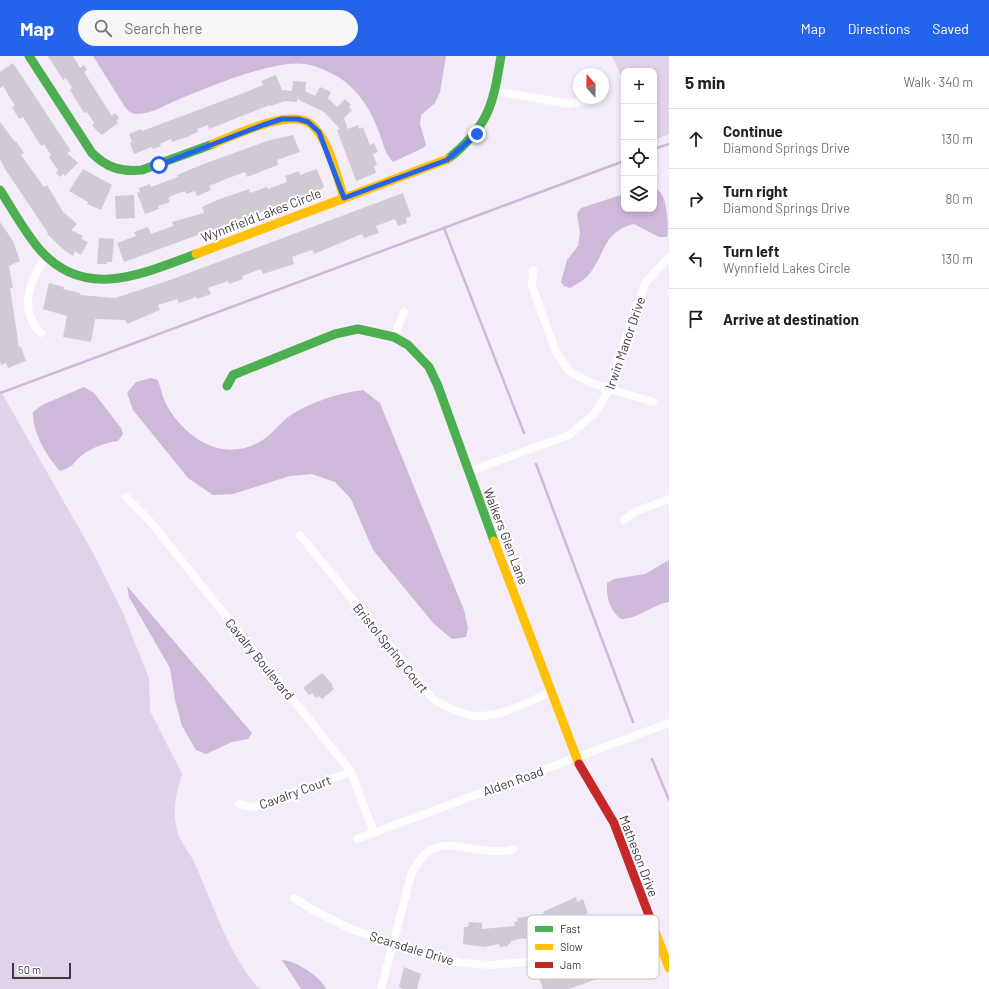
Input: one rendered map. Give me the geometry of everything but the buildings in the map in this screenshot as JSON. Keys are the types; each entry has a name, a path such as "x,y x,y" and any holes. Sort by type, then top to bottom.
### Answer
{"street":[{"path":"28,56 92,153 102,163 113,168 130,172 153,168 263,125 282,119 298,119 308,122 319,132 344,198"},
{"name":"Wynnfield Lakes Circle","path":"0,190 46,257 64,270 80,277 101,281 125,279 141,275 432,166 455,155 471,141 483,126 489,113 501,56"},
{"path":"494,91 569,104 573,103"},
{"path":"41,333 34,326 28,298 31,281 46,257"},
{"name":"Irwin Manor Drive","path":"468,472 569,435 594,414 610,389 630,323 646,282 669,257"},
{"path":"533,270 532,286 556,352 564,366 581,380 653,402"},
{"path":"227,386 233,375 335,334 358,329 394,337 404,312"},
{"name":"Walkers Glen Lane","path":"394,337 408,345 429,367 438,386 468,472 575,758"},
{"name":"Cavalry Boulevard","path":"126,497 149,520 351,772 374,832"},
{"path":"624,520 637,511 669,499"},
{"name":"Bristol Spring Court","path":"300,535 433,699 448,708 475,716 498,714 551,692"},
{"name":"Alden Road","path":"356,839 669,723"},
{"name":"Matheson Drive","path":"575,758 614,823 648,915"},
{"name":"Cavalry Court","path":"239,804 254,807 351,772"},
{"path":"381,989 412,872 420,860 430,850 443,845 503,853 513,849"},
{"name":"Scarsdale Drive","path":"294,898 313,910 351,928 426,955 462,963 492,965 527,961"},
{"name":"Matheson Drive","path":"659,942 669,968"}],"shaded area":[{"path":"93,56 446,56 440,92 435,103 421,115 420,124 426,145 423,148 393,162 386,152 379,132 362,99 349,85 323,69 305,64 292,64 259,70 205,89 153,111 137,114 130,112 125,107"},
{"path":"612,56 669,56 669,134 657,139 657,68 621,68 621,76"},
{"path":"657,190 665,202 668,221 667,237 659,237 634,224 624,227 611,237 586,278 570,288 564,286 561,282 567,260 578,246 580,233 577,214 581,208 621,195 621,212 657,212"},
{"path":"151,378 158,380 167,406 185,429 196,438 220,449 234,450 247,447 261,441 283,421 299,410 316,402 344,393 363,390 380,403 464,610 468,628 466,637 452,639 434,624 373,550 351,499 335,482 312,474 290,476 233,494 213,495 188,478 133,410 127,393 136,382"},
{"path":"84,387 94,393 121,428 123,434 118,441 104,444 90,450 82,455 71,466 60,471 41,444 35,428 33,412 42,405"},
{"path":"0,390 92,551 123,613 149,678 150,711 182,774 176,795 175,808 178,834 193,860 229,943 248,975 259,989 0,989"},
{"path":"669,560 669,602 628,618 621,619 617,616 611,608 607,593 607,583 614,579 645,574"},
{"path":"127,586 252,733 248,739 232,742 206,754 196,750 182,726 175,700 170,668 129,597"},
{"path":"282,960 294,963 307,970 319,979 326,989 301,989"}],"waterway":[{"path":"657,148 669,144"},
{"path":"0,393 621,162"},
{"path":"444,228 524,433"},
{"path":"536,464 633,722"},
{"path":"652,759 669,800"}],"traffic: fast":[{"path":"29,56 92,153 103,162 115,168 142,170 213,144"},
{"path":"448,159 472,136 481,125 487,114 492,101 501,56"},
{"path":"0,190 24,229 41,251 58,266 77,275 96,279 136,275 196,254"},
{"path":"227,386 233,375 335,334 358,329 394,337 408,345 429,367 438,386 494,541"}],"traffic: slow":[{"path":"213,144 263,124 291,119 303,120 312,125 328,149 344,198"},
{"path":"196,254 448,159"},
{"path":"494,541 579,764"},
{"path":"659,942 669,968"}],"traffic: jam":[{"path":"579,764 614,823 649,915"}],"route":[{"path":"159,165 263,125 282,119 298,119 313,125 319,132 325,143 344,198 447,160 455,155 477,134"}]}
